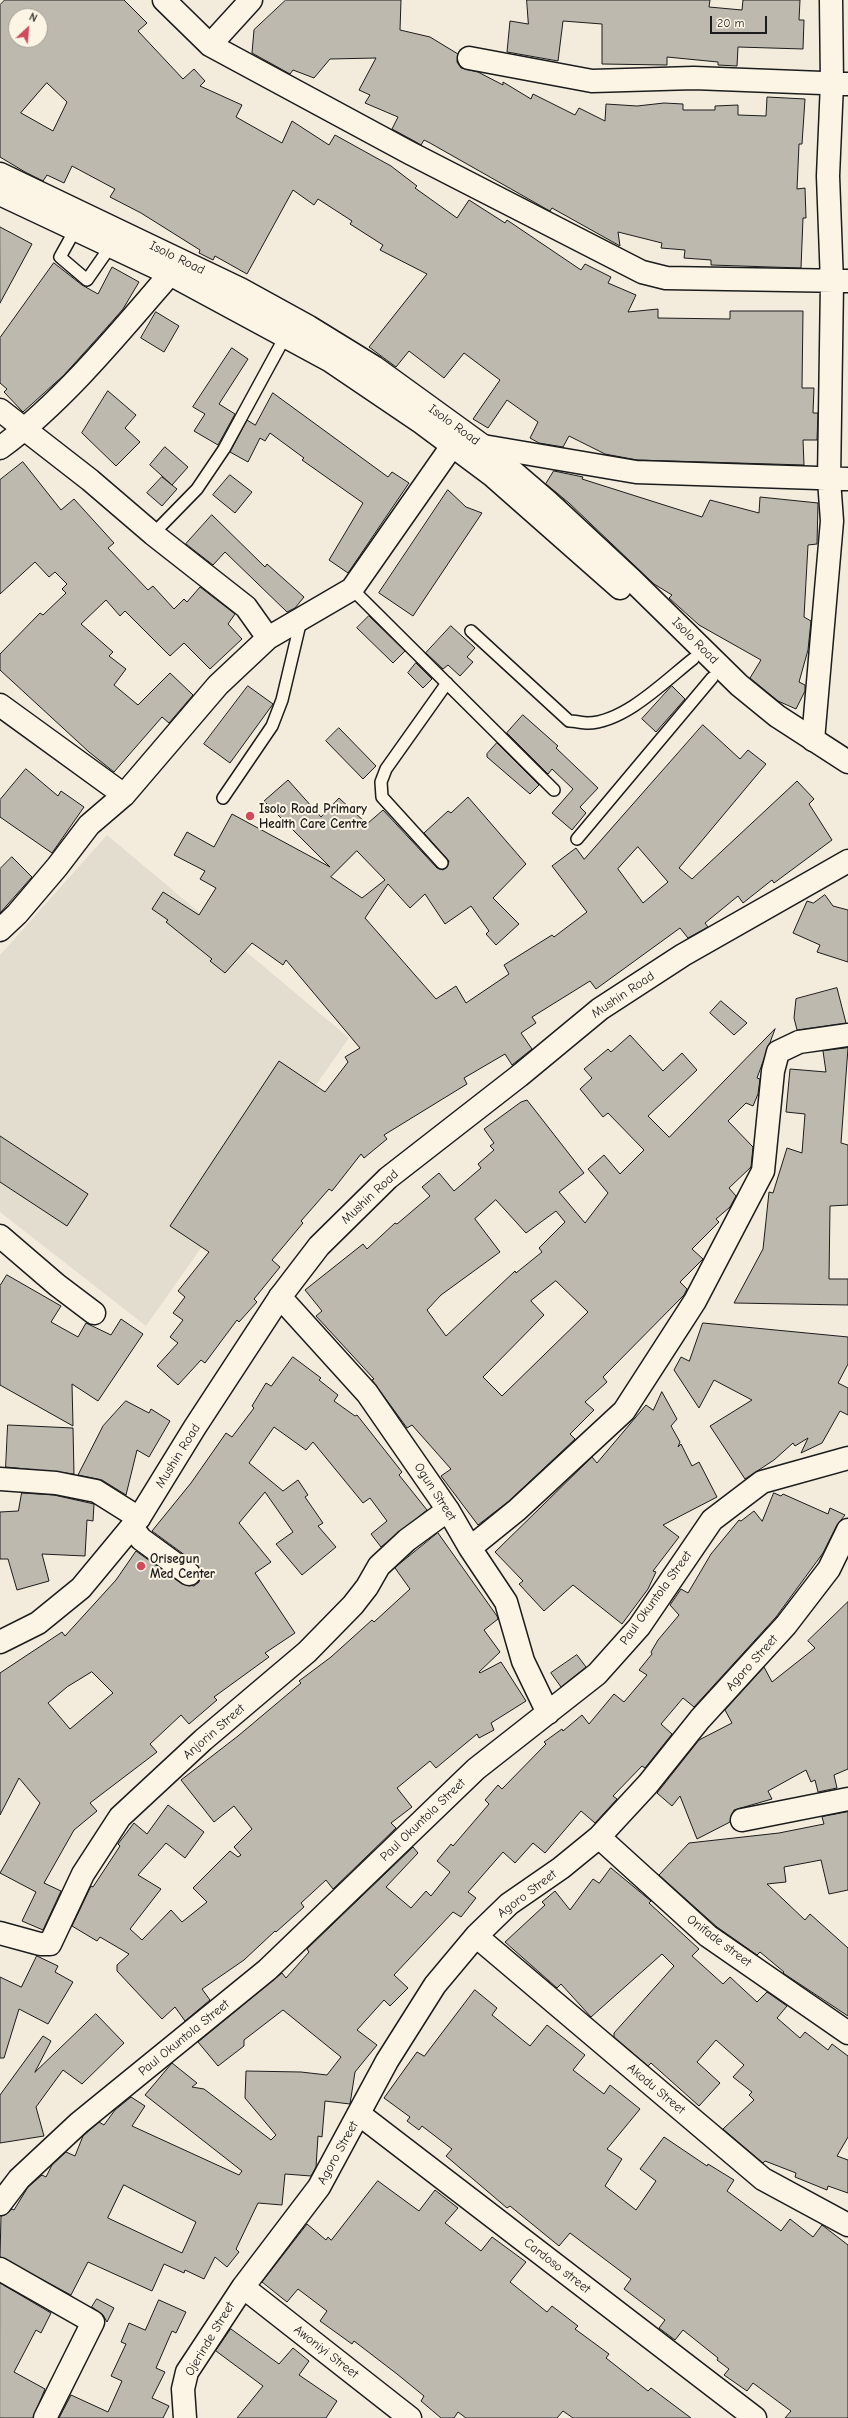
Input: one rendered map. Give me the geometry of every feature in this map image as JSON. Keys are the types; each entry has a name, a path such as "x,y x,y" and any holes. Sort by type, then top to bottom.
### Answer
{"street":[{"path":"164,0 210,45 410,153 642,272 666,278 840,282"},
{"path":"210,45 251,0"},
{"path":"812,740 832,521 838,479 840,282 828,176 840,83 831,0"},
{"path":"469,58 592,81 694,78 840,83"},
{"name":"Isolo Road","path":"0,174 78,221 110,247 170,274 286,335 335,364 452,446 493,476 531,508 622,590 746,710 848,777"},
{"name":"Isolo Road","path":"0,194 78,221 240,289 309,327 374,367 483,446 611,559 739,685 777,716 848,762"},
{"path":"0,448 26,429 117,335 170,274"},
{"path":"0,410 26,429 153,534 246,607 268,638"},
{"path":"0,930 17,914 57,867 89,824 124,795 218,685 268,638 301,620 352,588 452,446"},
{"path":"483,446 636,472 838,479"},
{"path":"0,705 124,795"},
{"name":"Mushin Road","path":"0,1642 38,1623 81,1588 136,1522 195,1427 280,1297 319,1246 388,1178 519,1076 600,1009 683,955 848,861"},
{"path":"470,1548 517,1510 624,1411 695,1301 763,1171 773,1071 778,1052 799,1042 848,1035"},
{"path":"0,1236 57,1286 94,1313"},
{"name":"Ogun Street","path":"280,1297 367,1394 448,1510 470,1548 506,1602 523,1661 548,1713"},
{"name":"Paul Okuntola Street","path":"0,2204 19,2179 79,2123 266,1970 476,1769 597,1674 639,1627 712,1520 762,1482 848,1458"},
{"path":"0,1479 56,1483 96,1491 136,1522 140,1539 189,1574"},
{"name":"Anjorin Street","path":"0,1933 40,1944 50,1944 83,1874 120,1817 203,1740 307,1652 353,1605 367,1587 379,1566 407,1540 448,1510"},
{"name":"Agoro Street","path":"243,2287 319,2187 387,2061 436,1985 476,1936 509,1904 561,1868 599,1837 648,1784 700,1720 786,1625 829,1569 848,1530"},
{"path":"742,1820 848,1799"},
{"name":"Onifade street","path":"599,1837 708,1936 848,2033"},
{"name":"Akodu Street","path":"476,1936 763,2179 848,2225"},
{"name":"Cardoso street","path":"359,2114 755,2418"},
{"path":"0,2269 94,2322 45,2418"},
{"name":"Ojerinde Street","path":"185,2418 183,2389 187,2372 243,2287"},
{"name":"Awoniyi Street","path":"243,2287 410,2418"}],"lane":[{"path":"78,221 60,257 87,280 110,247"},
{"path":"153,534 197,489 224,450 286,335"},
{"path":"352,588 554,790"},
{"path":"223,798 272,726 282,700 301,620"},
{"path":"471,631 569,721 588,723 603,720 634,706 693,659"},
{"path":"577,839 712,678"},
{"path":"442,863 382,797 381,782 386,769 447,683"}],"shaded area":[{"path":"107,835 349,1038 146,1326 0,1212 0,955"}],"building":[{"path":"5,0 124,0 147,23 138,31 183,79 194,69 205,81 200,86 242,105 236,117 282,143 292,121 329,145 335,135 391,166 417,186 415,188 457,218 469,200 505,223 507,220 581,270 585,264 611,277 608,283 636,295 628,312 658,309 658,318 730,319 730,311 803,311 802,388 814,388 813,413 818,413 817,440 803,440 804,465 637,460 605,454 569,436 563,447 539,443 530,438 538,422 507,400 488,428 473,419 500,380 464,353 444,378 409,351 396,367 369,347 427,274 380,250 383,245 350,224 352,221 318,199 314,205 293,190 247,274 215,256 213,260 199,253 200,250 141,213 110,197 115,189 72,166 64,183 47,175 43,181 0,157 0,5","holes":["47,83 67,102 53,131 21,113"]},
{"path":"286,0 401,0 400,30 430,37 458,54 457,62 461,68 478,72 503,85 503,82 531,99 533,94 575,115 579,108 605,121 606,104 637,106 664,103 683,104 683,110 715,110 715,106 738,105 738,115 766,116 767,97 805,99 802,144 799,144 797,189 805,188 806,218 803,218 801,268 711,265 711,260 684,258 685,250 661,248 662,243 618,232 620,246 552,208 550,211 548,210 430,143 424,140 421,145 392,129 398,117 365,103 370,95 359,90 376,58 330,59 314,78 293,70 290,74 252,53 254,30"},
{"path":"527,0 710,0 709,7 742,10 743,0 800,0 799,20 804,20 803,49 738,47 737,66 718,65 718,62 667,57 667,65 602,64 602,24 563,21 558,61 507,52 510,21 528,24"},
{"path":"0,227 32,244 0,303"},
{"path":"54,263 82,285 98,294 112,267 139,282 123,309 101,334 64,375 23,412 4,392 7,389 0,383 0,338"},
{"path":"156,312 179,326 164,352 141,338"},
{"path":"232,348 248,359 219,404 235,414 218,445 194,431 205,414 193,407"},
{"path":"108,391 136,415 125,428 140,442 116,466 82,433"},
{"path":"273,393 388,477 392,472 409,483 348,573 329,560 363,503 302,460 304,458 270,433 265,441 260,438 248,462 230,452 247,420 255,425"},
{"path":"165,447 188,467 172,485 150,465"},
{"path":"23,462 61,510 74,499 114,543 108,548 148,590 153,586 174,609 184,599 187,602 200,587 235,614 228,624 242,639 210,669 184,643 170,656 125,611 120,616 106,600 81,624 113,652 109,656 126,669 114,685 138,705 170,673 193,695 169,723 162,717 114,772 89,752 0,670 0,654 40,613 43,615 66,593 62,589 67,584 55,572 49,577 35,562 0,594 0,480"},
{"path":"554,471 583,477 582,479 702,517 710,500 759,513 760,497 818,503 817,544 808,545 804,617 811,621 808,650 799,682 805,685 805,691 796,709 778,701 750,678 761,660 699,625 669,598 672,595 654,584 569,503 546,484"},
{"path":"230,475 252,492 235,513 213,495"},
{"path":"162,477 177,489 162,506 147,493"},
{"path":"448,490 466,507 482,513 413,616 379,593"},
{"path":"212,515 265,567 267,564 304,597 295,608 287,612 225,552 213,565 186,544"},
{"path":"369,616 405,651 393,663 357,628"},
{"path":"451,626 475,648 467,657 473,662 460,676 448,665 443,669 426,653"},
{"path":"416,663 432,679 423,688 408,673"},
{"path":"248,686 273,704 230,763 204,744"},
{"path":"672,686 685,699 656,732 642,719"},
{"path":"523,715 558,746 556,748 598,788 580,807 586,813 572,830 552,813 573,789 552,769 548,774 507,733"},
{"path":"703,725 740,759 748,750 766,764 679,868 692,879 797,781 814,799 809,804 832,840 774,883 772,880 743,903 738,896 705,923 708,927 688,938 680,928 596,989 590,981 532,1017 536,1023 521,1033 532,1049 512,1065 505,1054 464,1078 467,1084 384,1135 387,1139 364,1158 361,1154 332,1191 329,1189 301,1221 303,1223 272,1260 280,1267 254,1299 257,1302 239,1322 237,1320 205,1363 201,1360 178,1385 157,1366 178,1343 170,1337 183,1320 173,1313 185,1297 178,1291 209,1252 170,1226 279,1061 325,1092 348,1062 345,1057 360,1048 286,960 283,965 252,943 225,973 210,961 212,959 166,922 168,920 152,909 163,892 199,915 216,888 200,879 205,871 174,855 187,832 214,847 232,814 330,867 264,801 288,780 321,817 339,798 367,824 383,810 437,868 443,870 448,865 449,861 424,833 448,811 451,813 468,797 526,864 493,898 519,924 496,945 486,934 489,931 471,906 445,924 425,894 410,908 388,884 365,918 436,999 456,986 466,1003 509,974 504,965 552,935 554,937 587,912 552,866 576,848 584,859","holes":["638,847 668,882 643,903 618,869","357,851 385,880 362,898 331,877"]},
{"path":"339,728 376,766 363,779 326,741"},
{"path":"497,743 539,785 530,794 487,757 487,754"},
{"path":"26,769 58,796 61,791 84,807 52,853 0,817 0,800"},
{"path":"12,857 32,877 0,913 0,869"},
{"path":"825,895 833,906 848,910 848,962 817,952 820,945 793,933 807,901 813,903"},
{"path":"837,988 846,1023 797,1030 794,1018 796,999"},
{"path":"721,1001 747,1023 734,1035 710,1013"},
{"path":"775,1029 757,1078 760,1079 758,1094 753,1106 746,1103 728,1121 753,1147 751,1167 729,1188 736,1196 730,1207 716,1219 719,1222 692,1249 703,1259 680,1282 687,1289 684,1295 603,1377 607,1382 585,1402 594,1410 570,1434 575,1439 509,1501 478,1525 441,1476 451,1469 412,1425 407,1428 372,1380 374,1379 316,1316 322,1311 305,1290 363,1244 367,1249 395,1223 397,1224 430,1196 422,1187 439,1173 454,1191 481,1168 478,1164 494,1150 490,1146 494,1143 484,1129 521,1102 527,1100 584,1173 559,1192 585,1223 608,1193 588,1169 604,1155 620,1174 644,1150 608,1113 603,1117 580,1089 592,1078 584,1069 608,1049 611,1052 630,1035 663,1071 682,1053 697,1070 648,1116 669,1137","holes":["496,1200 526,1233 556,1211 565,1222 539,1248 542,1252 516,1273 515,1271 446,1336 427,1310 441,1295 500,1252 475,1219","556,1281 588,1312 502,1396 483,1377 544,1315 531,1301"]},
{"path":"848,1048 841,1143 848,1145 848,1205 830,1206 829,1279 848,1279 848,1305 734,1303 763,1249 769,1192 773,1193 787,1148 802,1153 805,1114 786,1112 790,1069 826,1072 823,1051"},
{"path":"0,1136 88,1194 67,1226 0,1182"},
{"path":"7,1275 61,1306 51,1322 78,1337 86,1323 111,1335 121,1319 143,1334 98,1401 72,1384 73,1426 0,1385 0,1286"},
{"path":"703,1323 848,1337 848,1364 838,1383 848,1388 848,1415 840,1411 822,1443 801,1453 808,1438 795,1446 793,1443 774,1460 745,1479 710,1426 752,1400 714,1380 699,1408 674,1370 681,1357 689,1361"},
{"path":"293,1357 321,1378 319,1380 338,1395 334,1401 355,1416 357,1415 402,1472 399,1475 427,1510 381,1547 371,1534 387,1521 370,1498 363,1503 313,1442 306,1450 274,1427 249,1463 283,1491 298,1480 308,1495 305,1497 323,1523 318,1526 336,1547 302,1575 276,1544 293,1532 265,1492 239,1523 271,1562 255,1573 295,1633 265,1653 269,1657 214,1697 217,1700 189,1724 181,1715 150,1744 157,1752 90,1803 97,1811 74,1830 44,1883 61,1891 43,1930 22,1921 36,1892 0,1873 40,1803 19,1778 0,1815 0,1673 62,1632 65,1636 116,1580 136,1551 182,1584 194,1586 199,1582 201,1575 197,1564 152,1531 191,1483 226,1433 232,1437 254,1408 252,1406 266,1383 271,1386","holes":["92,1672 113,1693 70,1729 48,1703 67,1687"]},
{"path":"662,1392 677,1419 671,1426 680,1442 678,1447 681,1444 692,1466 699,1462 717,1497 663,1525 679,1537 653,1571 656,1572 648,1589 622,1624 573,1585 544,1611 519,1584 523,1581 495,1552 592,1457 597,1463 646,1405 653,1410"},
{"path":"126,1401 149,1413 151,1409 170,1421 149,1457 137,1450 126,1495 102,1480 78,1475 103,1426"},
{"path":"8,1425 73,1428 74,1474 6,1467"},
{"path":"22,1493 54,1495 94,1504 93,1521 87,1520 85,1556 42,1554 49,1581 17,1590 8,1559 0,1559 0,1512 18,1511"},
{"path":"774,1493 781,1496 783,1494 828,1514 830,1508 845,1515 837,1525 823,1553 776,1617 694,1707 683,1698 661,1724 672,1734 645,1768 642,1766 613,1796 617,1799 595,1823 581,1811 545,1853 533,1843 515,1863 503,1852 468,1892 476,1898 461,1917 453,1912 394,1975 408,1988 390,2006 384,2000 357,2030 377,2045 355,2072 350,2104 325,2101 322,2137 318,2136 316,2167 311,2176 285,2174 282,2205 258,2203 236,2249 239,2252 227,2267 215,2257 204,2279 185,2270 184,2273 164,2264 152,2291 88,2262 71,2295 0,2257 1,2216 5,2215 12,2209 14,2210 28,2187 42,2175 46,2177 52,2165 66,2152 75,2156 83,2136 99,2122 104,2125 115,2110 131,2097 145,2106 132,2126 239,2175 242,2171 145,2095 172,2063 197,2083 192,2087 204,2089 271,2140 276,2135 245,2098 246,2071 301,2072 327,2075 341,2057 283,2010 244,2040 244,2046 218,2066 198,2042 282,1973 286,1978 309,1952 307,1949 413,1847 418,1853 386,1887 411,1908 426,1891 431,1896 450,1872 437,1861 451,1844 453,1846 489,1804 485,1800 498,1785 502,1789 546,1744 544,1742 562,1729 563,1731 582,1715 589,1724 614,1694 624,1702 647,1675 639,1670 652,1654 651,1652 658,1640 679,1615 670,1605 681,1589 688,1593 711,1554 739,1520 741,1521 754,1511 762,1521","holes":["124,2185 196,2222 182,2253 108,2218"]},
{"path":"438,1533 498,1619 484,1630 500,1652 479,1672 480,1673 501,1662 526,1701 491,1723 494,1730 479,1738 477,1734 436,1768 430,1761 397,1788 412,1807 391,1823 396,1828 333,1889 326,1880 301,1903 304,1907 276,1932 275,1931 244,1960 202,1989 210,2000 185,2021 175,2007 162,2019 117,1971 117,1965 129,1954 100,1937 97,1941 72,1926 91,1886 93,1887 120,1846 118,1844 134,1823 147,1834 168,1805 204,1832 185,1858 166,1843 138,1875 161,1889 130,1929 142,1940 171,1910 182,1922 207,1902 193,1888 230,1851 238,1857 241,1855 234,1847 252,1829 234,1806 214,1822 181,1780 238,1736 301,1683 299,1681 331,1657 372,1620 374,1622 410,1589 395,1568"},
{"path":"848,1602 848,1769 834,1775 837,1788 818,1792 815,1780 811,1782 806,1770 768,1791 772,1799 734,1810 730,1822 697,1839 680,1796 672,1806 657,1793 699,1740 732,1723 725,1710 764,1667 772,1682 815,1648 808,1641"},
{"path":"577,1655 586,1667 561,1687 551,1673"},
{"path":"848,1812 848,1890 829,1894 821,1860 784,1867 786,1882 767,1884 805,1920 810,1914 848,1948 848,2016 783,1973 784,1972 760,1952 757,1955 717,1927 659,1875 689,1843 779,1833 824,1824 822,1817"},
{"path":"611,1868 651,1901 649,1903 699,1949 692,1956 723,1984 730,1977 757,2002 767,1992 787,2006 777,2018 800,2038 805,2032 828,2050 832,2044 848,2056 848,2137 837,2156 848,2160 848,2193 828,2186 827,2190 795,2177 796,2173 765,2161 763,2163 723,2129 754,2100 749,2095 752,2092 733,2077 744,2065 716,2040 697,2062 720,2083 699,2106 651,2063 648,2066 614,2037 614,2033 674,1966 662,1954 591,2017 561,1984 557,1988 505,1942 545,1905 542,1902 555,1891 570,1910 593,1879 599,1883"},
{"path":"37,1956 58,1966 55,1972 73,1982 48,2024 19,2009 4,2058 0,2058 0,1977 21,1987"},
{"path":"475,1990 497,2008 492,2015 530,2046 547,2025 585,2055 573,2070 604,2094 610,2085 640,2109 607,2149 622,2159 605,2186 636,2210 656,2181 640,2169 664,2137 707,2166 708,2164 734,2180 727,2191 781,2231 790,2219 813,2237 822,2225 848,2245 848,2418 785,2418 791,2411 753,2383 747,2391 724,2375 729,2369 717,2360 718,2358 683,2330 675,2340 659,2328 665,2320 624,2289 631,2279 570,2233 559,2246 510,2206 507,2208 446,2156 452,2149 422,2126 419,2130 407,2121 410,2117 384,2098 417,2052 424,2056"},
{"path":"96,2014 124,2043 82,2084 63,2070 36,2107 44,2136 0,2143 0,2095 43,2036 51,2041 35,2072"},
{"path":"378,2181 419,2211 435,2190 458,2208 445,2223 481,2251 492,2237 526,2262 510,2282 547,2312 552,2306 578,2326 575,2329 609,2354 606,2358 648,2391 651,2388 691,2418 573,2418 563,2411 557,2418 466,2418 458,2412 454,2418 441,2418 421,2401 424,2396 397,2374 354,2341 352,2344 320,2321 327,2311 298,2289 287,2302 262,2282 307,2224 326,2240 328,2237 331,2240"},
{"path":"0,2283 51,2313 41,2333 36,2330 14,2372 45,2389 33,2418 0,2418"},
{"path":"97,2299 114,2308 107,2322 103,2315 92,2307"},
{"path":"159,2300 186,2312 176,2333 172,2331 156,2368 165,2372 152,2398 169,2406 163,2418 59,2418 71,2395 108,2412 122,2381 111,2376 126,2344 121,2342 129,2323 145,2330"},
{"path":"231,2329 279,2364 293,2348 309,2361 299,2375 337,2401 326,2418 237,2418 263,2386 216,2351"}],"place":[{"name":"Isolo Road Primary Health Care Centre","path":"250,816"},
{"name":"Orisegun Med Center","path":"141,1566"}]}
